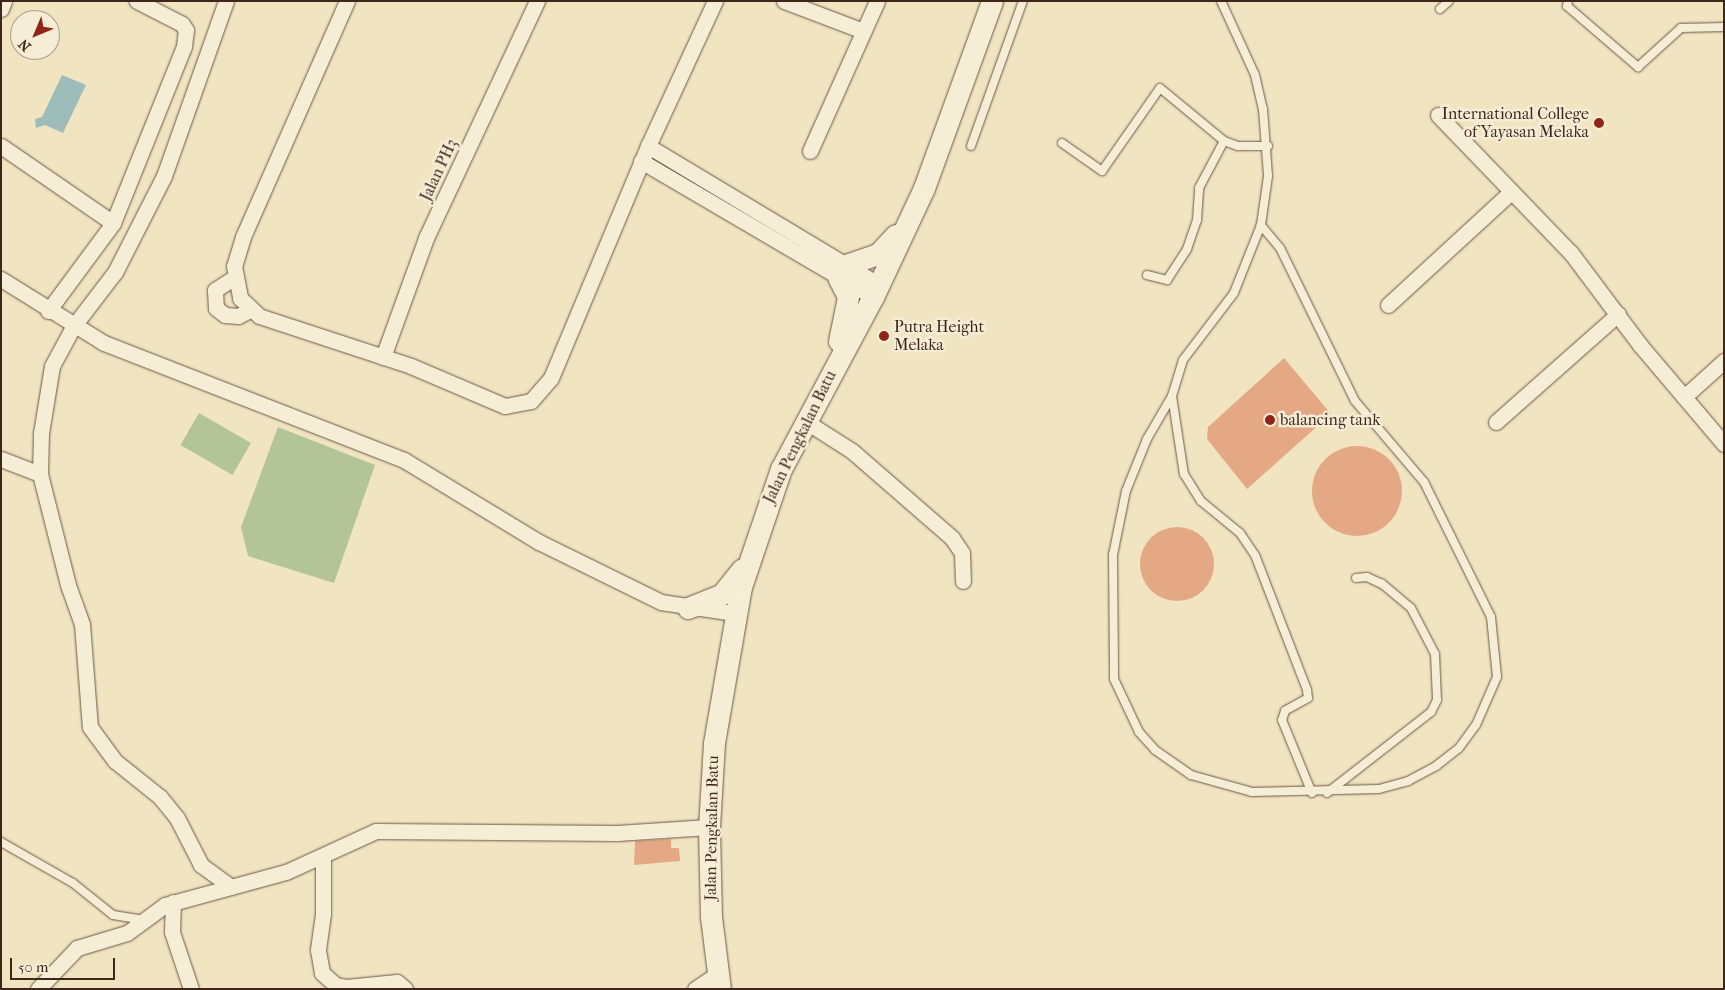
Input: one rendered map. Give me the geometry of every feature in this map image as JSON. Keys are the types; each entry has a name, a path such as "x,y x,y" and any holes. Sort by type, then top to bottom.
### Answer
{"main road":[{"name":"Jalan Pengkalan Batu","path":"719,981 709,827 714,743 734,614 750,554 768,500 805,421 876,291 910,218 992,1"},
{"path":"829,378 848,310 842,271 878,254 910,218"},
{"path":"688,608 722,594 750,554"}],"street":[{"path":"1,9 4,1"},
{"path":"48,311 113,223 186,38 186,30 176,19 137,1"},
{"path":"226,1 164,176 115,272 73,327 52,366 41,433 40,474 68,586 82,624 90,727 115,761 160,797 176,818 201,865 231,887"},
{"path":"346,1 243,237 235,278 240,298 250,310 383,357 505,406 531,401 551,378 641,161 715,1"},
{"name":"Jalan PH3","path":"383,357 426,238 537,1"},
{"path":"784,1 863,31"},
{"path":"810,152 876,1"},
{"path":"1438,115 1510,192 1571,253 1684,397 1724,444"},
{"path":"1,146 113,223"},
{"path":"648,146 784,227 814,254 876,291"},
{"path":"641,161 776,240 814,254"},
{"path":"1388,305 1510,192"},
{"path":"776,240 784,227"},
{"path":"235,278 215,290 216,308 225,315 238,316 250,310"},
{"path":"1,279 73,327 104,343 404,460 539,542 660,602 734,614"},
{"path":"1496,422 1618,314"},
{"path":"1684,397 1724,361"},
{"path":"805,421 852,451 952,538 962,553 963,581"},
{"path":"1,459 40,474"},
{"path":"38,989 77,948 127,933 143,920 173,902 231,887 322,856 376,831 395,828 574,833 709,827"},
{"path":"322,856 323,914 318,950 322,973 336,985 346,987 397,982 405,989"},
{"path":"173,902 172,932 190,989"},
{"path":"695,989 719,981"}],"lane":[{"path":"971,146 1023,1"},
{"path":"1221,1 1255,75 1268,146 1262,225 1234,293 1183,360 1172,396 1136,461 1117,526 1114,555 1114,679 1122,701 1155,750 1191,775 1252,792 1327,793 1379,789 1408,781 1459,748 1488,702 1497,677 1496,645 1491,617 1424,482 1355,402 1280,248 1262,225"},
{"path":"1440,9 1449,1"},
{"path":"1568,1 1566,6 1638,67 1681,28 1724,27"},
{"path":"1062,143 1102,171 1160,88 1224,141 1238,146 1268,146"},
{"path":"1146,275 1167,280 1187,249 1197,220 1198,188 1224,141"},
{"path":"1172,396 1184,474 1201,501 1230,523 1252,548 1307,690 1308,698 1284,711 1282,720 1312,793"},
{"path":"1327,793 1431,712 1437,700 1434,654 1412,608 1382,584 1368,576 1356,578"},
{"path":"1,842 73,883 113,915 143,920"}],"green space":[{"path":"199,413 251,443 232,475 180,445"},
{"path":"278,427 375,465 334,583 248,556 241,527"}],"water":[{"path":"62,75 86,85 63,133 45,125 36,128 35,119 42,117"}],"building":[{"name":"balancing tank","path":"1284,358 1331,414 1247,489 1207,439 1208,427"},
{"path":"1357,446 1366,447 1382,454 1394,466 1401,482 1401,500 1394,516 1382,528 1366,535 1357,536 1348,535 1332,528 1320,516 1313,500 1312,491 1313,482 1320,466 1332,454 1348,447"},
{"path":"1177,527 1198,533 1208,543 1214,564 1208,585 1198,595 1177,601 1156,595 1146,585 1140,564 1146,543 1156,533"},
{"path":"671,839 671,848 679,848 680,861 634,865 635,841"}],"place":[{"name":"International College of Yayasan Melaka","path":"1599,123"},
{"name":"Putra Height Melaka","path":"884,336"},
{"name":"balancing tank","path":"1270,420"}]}
